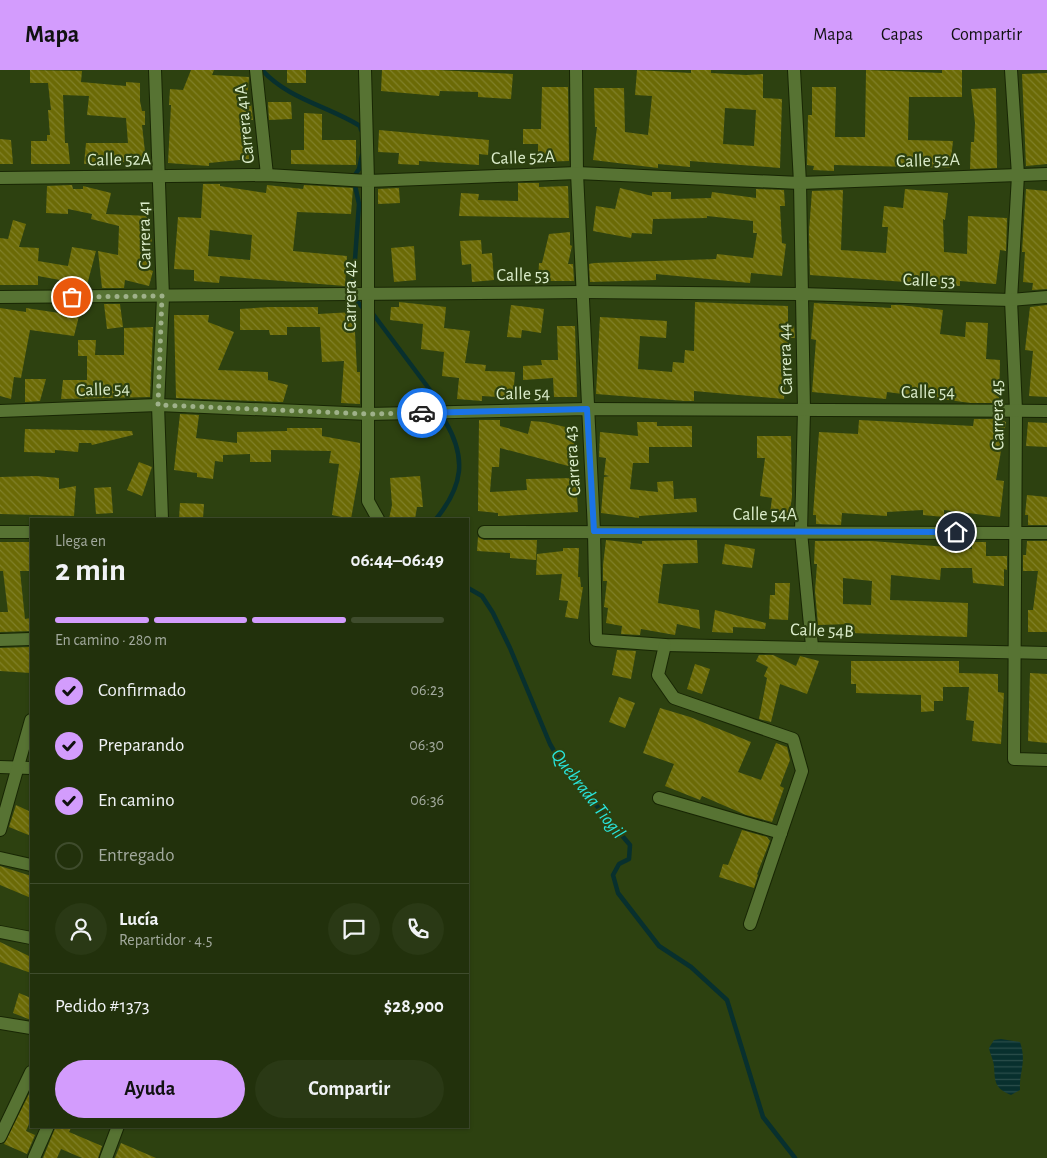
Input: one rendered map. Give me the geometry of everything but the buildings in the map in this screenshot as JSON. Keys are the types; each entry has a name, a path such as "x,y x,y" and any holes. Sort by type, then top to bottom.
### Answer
{"street":[{"name":"Carrera 41","path":"155,70 160,175 162,296 158,405 162,518"},
{"name":"Carrera 41A","path":"256,70 267,174"},
{"name":"Carrera 42","path":"365,70 368,181 366,294 369,414 368,501 377,518"},
{"name":"Carrera 43","path":"576,70 577,172 594,531 596,640"},
{"name":"Carrera 44","path":"794,70 800,183 800,294 804,410 801,532 812,646"},
{"name":"Carrera 45","path":"1010,70 1018,175 1011,300 1016,410 1014,759 1047,760"},
{"name":"Calle 52A","path":"0,178 267,174 368,181 577,172 800,183 1047,174"},
{"name":"Calle 53","path":"0,297 584,292 800,294 1011,300 1047,297"},
{"name":"Calle 54","path":"0,411 158,405 369,414 587,409 1047,411"},
{"path":"0,532 30,532"},
{"name":"Calle 54A","path":"484,532 1047,533"},
{"path":"0,640 30,639"},
{"name":"Calle 54B","path":"596,640 665,644 812,646 1047,654"},
{"path":"665,644 658,675 674,698 793,739 802,770 750,924"},
{"path":"0,830 25,768 30,728"},
{"path":"0,767 25,768"},
{"path":"659,798 781,833"},
{"path":"0,858 30,865"},
{"path":"0,932 30,938"},
{"path":"0,1023 30,1028"},
{"path":"1,1130 30,1074"},
{"path":"34,1158 47,1128"},
{"path":"106,1158 117,1128"}],"water":[{"path":"1001,1039 1020,1042 1022,1049 1023,1061 1020,1090 1011,1095 1002,1090 997,1084 989,1048 994,1040"}],"waterway":[{"name":"Quebrada Tiogil","path":"262,70 284,88 348,119 360,126 361,130"},
{"name":"Quebrada Tiogil","path":"355,175 359,169 362,155"},
{"name":"Quebrada Tiogil","path":"353,287 359,204 355,185"},
{"name":"Quebrada Tiogil","path":"354,298 363,308"},
{"name":"Quebrada Tiogil","path":"373,314 439,402"},
{"name":"Quebrada Tiogil","path":"437,518 452,495 459,472 457,447 445,421"},
{"name":"Quebrada Tiogil","path":"469,589 482,596 493,613 510,648 550,744 563,766 630,845 629,859 619,864 613,875 618,893 659,946 691,967 727,1000 763,1117 795,1158"}],"way so far":[{"path":"72,297 162,296 158,405 369,414 422,413"}],"route":[{"path":"422,413 587,409 594,531 956,532"}]}
